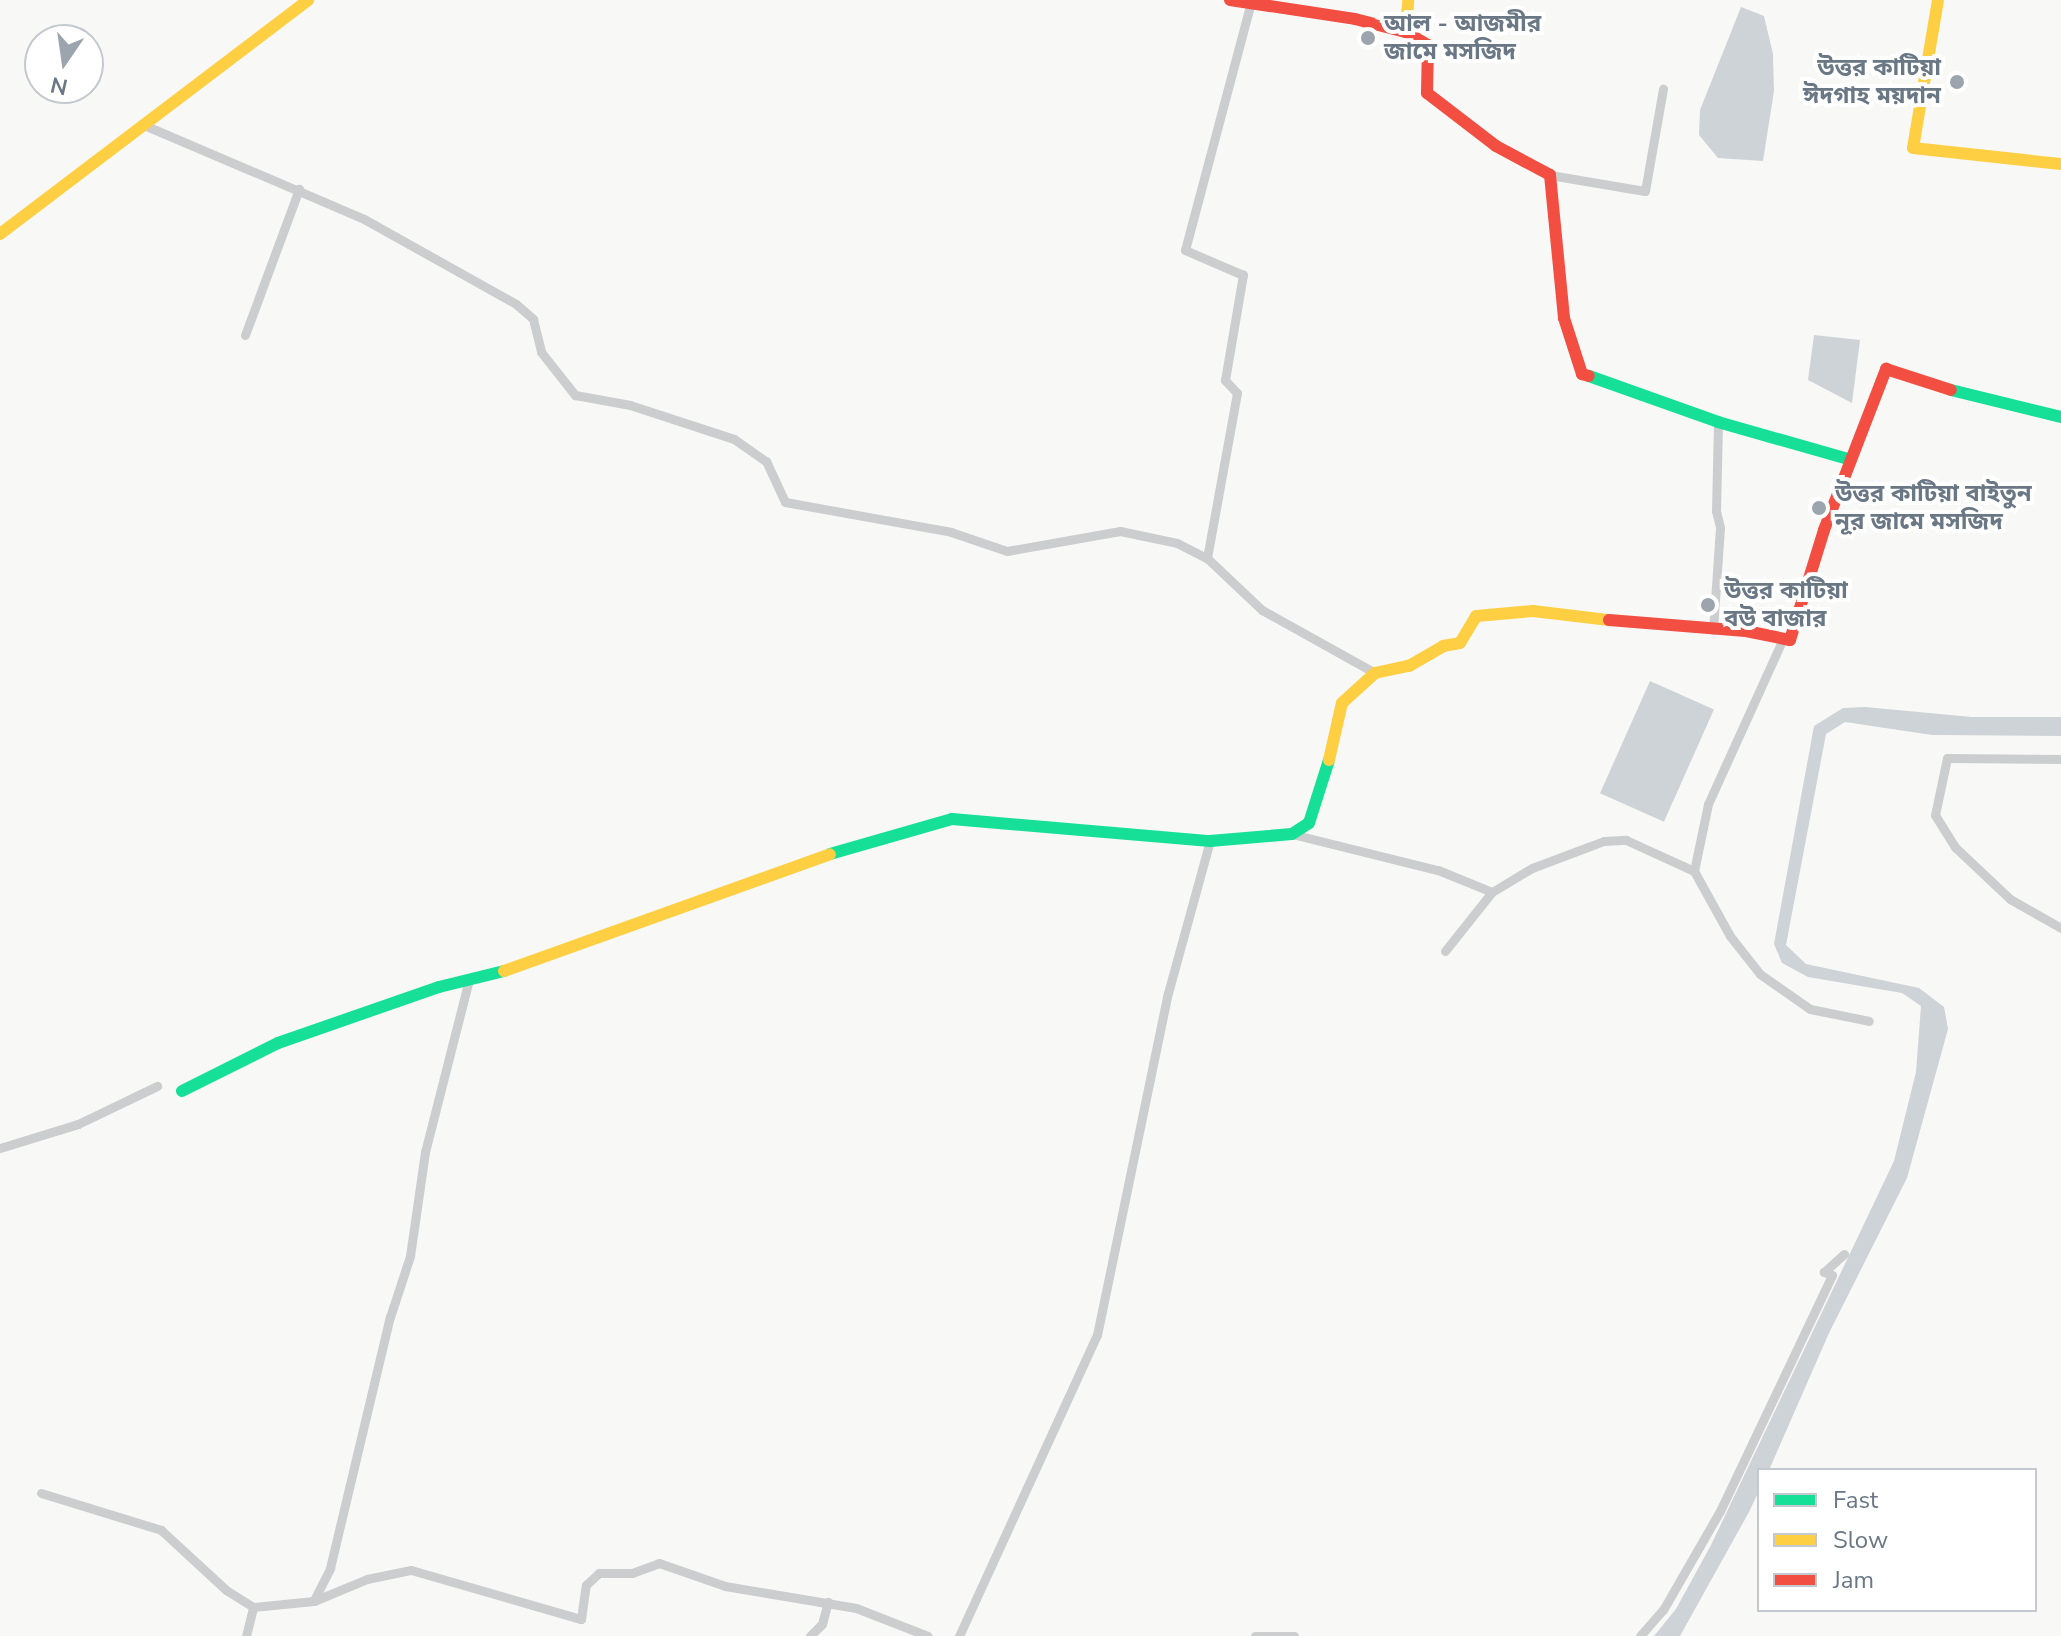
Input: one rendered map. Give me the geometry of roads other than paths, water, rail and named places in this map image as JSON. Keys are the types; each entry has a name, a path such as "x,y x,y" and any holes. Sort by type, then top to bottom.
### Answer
{"main road":[{"path":"0,234 308,0"},
{"path":"1230,0 1355,19 1406,32 1428,45 1427,93 1496,146 1550,175 1564,318 1582,374 1718,422 1851,460"},
{"path":"1406,32 1408,0"},
{"path":"1938,0 1913,148 2061,164"},
{"path":"182,1091 278,1043 469,980 535,964 596,936 796,864 952,819 1210,841 1292,834 1309,823 1321,794 1342,703 1375,673 1409,666 1443,646 1460,643 1476,616 1509,610 1746,631 1782,641 1790,640 1851,460 1886,369 1983,400 2061,417"}],"street":[{"path":"1207,558 1237,393 1225,380 1243,275 1185,250 1250,5"},
{"path":"1550,175 1645,191 1663,89"},
{"path":"144,125 364,219 516,304 533,319 541,352 575,395 630,405 734,439 766,461 785,502 951,532 1007,551 1120,531 1177,543 1207,558 1262,610 1375,673"},
{"path":"245,335 299,189"},
{"path":"1713,630 1720,527 1716,511 1718,422"},
{"path":"1694,871 1708,804 1782,641"},
{"path":"2061,759 1947,758 1935,815 1956,848 2010,899 2061,928"},
{"path":"1292,834 1438,870 1492,892"},
{"path":"1445,951 1492,892 1532,868 1604,841 1626,840 1694,871 1730,936 1760,974 1810,1009 1869,1021"},
{"path":"959,1636 1097,1335 1168,993 1210,841"},
{"path":"314,1601 330,1568 390,1317 410,1256 425,1152 469,980"},
{"path":"0,1148 78,1124 157,1086"},
{"path":"1640,1636 1663,1610 1720,1511 1832,1275 1824,1272 1844,1254"},
{"path":"41,1493 161,1530 226,1590 253,1607 314,1601 367,1579 411,1570 581,1619 586,1585 599,1573 632,1573 659,1563 725,1586 828,1602 928,1636"},
{"path":"810,1636 822,1624 828,1602"},
{"path":"246,1636 253,1607"},
{"path":"1255,1636 1294,1636"}],"place":[{"name":"আল - আজমীর জামে মসজিদ","path":"1368,38"},
{"name":"উত্তর কাটিয়া ঈদগাহ ময়দান","path":"1957,82"},
{"name":"উত্তর কাটিয়া বাইতুন নূর জামে মসজিদ","path":"1819,508"},
{"name":"উত্তর কাটিয়া বউ বাজার","path":"1708,605"}]}
